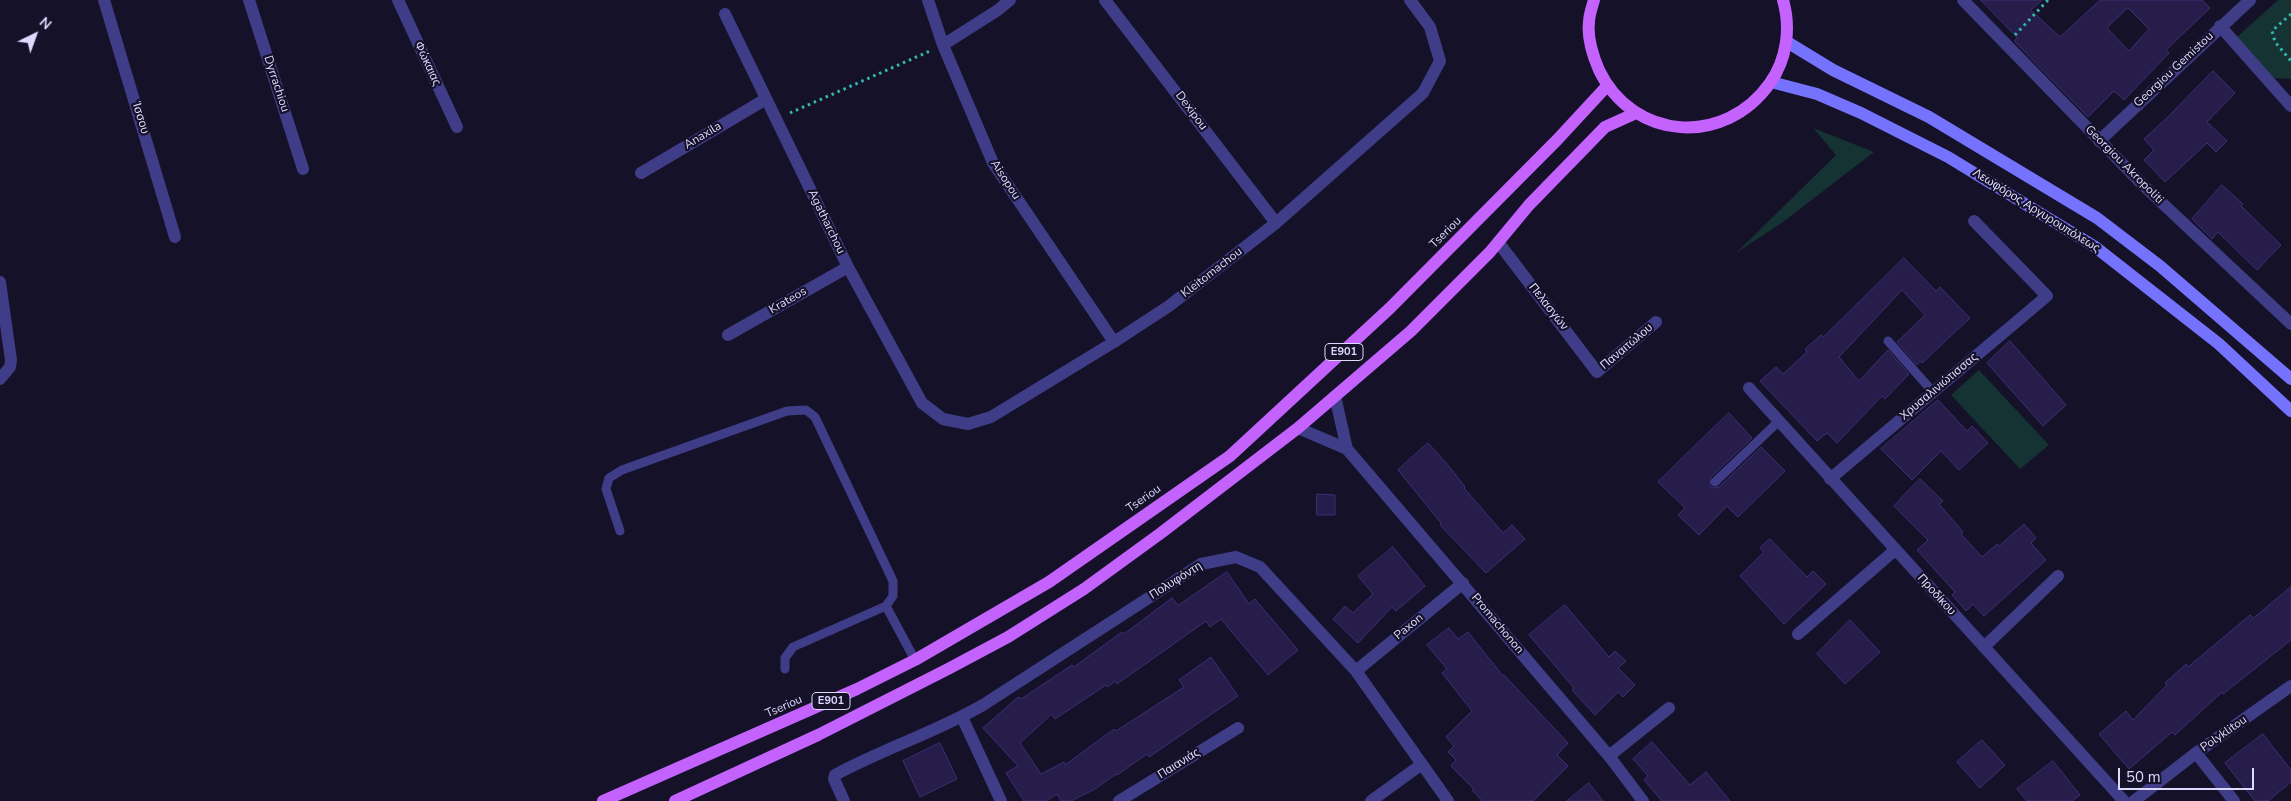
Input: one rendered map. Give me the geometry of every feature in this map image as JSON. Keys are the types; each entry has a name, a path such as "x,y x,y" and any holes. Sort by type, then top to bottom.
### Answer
{"main road":[{"path":"1594,0 1588,22 1592,56 1607,86 1620,101 1636,113 1665,125 1691,128 1716,124 1740,114 1760,98 1778,72 1787,42 1787,15 1783,0"},
{"name":"Λεωφόρος Αργυρουπόλεως","path":"1787,42 1833,70 1929,117 2097,218 2213,310 2291,380"},
{"name":"Λεωφόρος Αργυρουπόλεως","path":"1771,82 1817,94 1861,113 1948,157 2094,246 2219,344 2291,411"},
{"name":"Tseriou","path":"603,801 840,697 915,660 1049,582 1230,456 1390,308 1558,140 1607,86"},
{"name":"E901","path":"675,801 818,736 1008,637 1092,583 1298,428 1410,330 1498,242 1529,206 1605,127 1636,113"}],"street":[{"name":"Ίσσου","path":"104,0 175,237"},
{"name":"Dyrrachiou","path":"249,0 303,168"},
{"name":"Φώκαιας","path":"398,0 457,127"},
{"name":"Aisopou","path":"928,0 943,46 993,163 1114,342"},
{"path":"943,46 1010,0"},
{"name":"Dexipou","path":"1105,0 1276,223"},
{"name":"Kleitomachou","path":"943,419 968,424 991,417 1169,306 1276,223 1423,93 1440,62 1430,27 1410,0"},
{"name":"Georgiou Akropoliti","path":"1963,0 2099,141 2291,324"},
{"name":"Georgiou Gemistou","path":"2099,141 2250,0"},
{"name":"Agatharchou","path":"725,14 848,267 922,403 943,419"},
{"path":"2220,26 2291,106"},
{"name":"Anaxila","path":"641,173 766,99"},
{"name":"Χρυσαλινιώτισσας","path":"1830,479 2047,296 1974,221"},
{"name":"Πελασγών","path":"1498,242 1597,372"},
{"name":"Krateos","path":"728,335 848,267"},
{"path":"0,282 11,360 10,367 1,378"},
{"name":"Παναιτώλου","path":"1597,372 1656,322"},
{"name":"Προδίκου","path":"1749,388 2124,801"},
{"name":"Promachonon","path":"1335,396 1348,449"},
{"name":"Promachonon","path":"1298,428 1348,449 1609,756 1643,801"},
{"path":"1798,634 1895,550"},
{"name":"Πολυφόντη","path":"844,801 834,779 835,775 962,718 1202,564 1236,557 1260,567 1356,671 1448,801"},
{"path":"1984,647 2058,576"},
{"name":"Paxon","path":"1356,671 1463,583"},
{"name":"Polyklitou","path":"2134,801 2196,753 2291,686"},
{"path":"1609,756 1669,708"},
{"path":"962,718 1001,801"},
{"name":"Παιανιάς","path":"1119,801 1238,728"},
{"path":"2196,753 2234,801"},
{"path":"1371,801 1422,764"}],"lane":[{"path":"1888,342 1933,392"},
{"path":"620,531 606,489 609,478 622,470 787,411 806,410 815,417 893,581 892,596 886,606 793,647 785,658 784,669"},
{"path":"1715,482 1779,421"},
{"path":"886,606 915,660"}],"path":[{"path":"2006,45 2048,0"},
{"path":"2291,14 2272,31 2275,42 2291,61"},
{"path":"776,120 943,46"}],"green space":[{"path":"2278,0 2291,0 2291,79 2274,78 2237,37"},
{"path":"1813,128 1874,152 1783,222 1736,253 1836,155"},
{"path":"1979,370 2049,445 2020,469 1951,395"}],"building":[{"path":"1981,0 2042,0 2031,10 2060,37 2100,0 2202,0 2210,8 2166,50 2169,53 2124,100 2114,91 2088,117 2014,41 2017,38","holes":["2128,8 2149,29 2129,51 2107,28"]},
{"path":"2213,71 2235,93 2207,122 2227,141 2216,152 2207,143 2165,182 2144,160 2154,150 2144,139"},
{"path":"2222,185 2243,204 2241,206 2281,245 2257,270 2218,232 2212,239 2192,219"},
{"path":"1904,258 1936,291 1940,287 1970,318 1922,363 1920,361 1917,365 1897,342 1925,315 1902,290 1839,357 1859,381 1888,350 1909,374 1885,399 1882,396 1837,443 1827,433 1817,441 1760,381 1776,367 1783,374 1807,352 1805,349 1821,335 1823,337"},
{"path":"2010,341 2066,405 2043,426 1987,363"},
{"path":"1938,400 1967,431 1972,426 1988,443 1959,470 1941,451 1912,480 1881,449"},
{"path":"1729,413 1752,438 1711,477 1710,486 1714,488 1719,487 1761,447 1785,471 1738,517 1727,506 1699,535 1678,515 1685,508 1658,482"},
{"path":"1428,443 1503,533 1512,525 1525,539 1486,573 1440,525 1441,523 1398,470"},
{"path":"1920,479 1943,501 1939,504 1963,532 1961,534 1982,557 1997,544 1999,546 2024,524 2036,538 2031,543 2046,560 1984,616 1973,604 1966,611 1952,595 1955,592 1917,550 1928,540 1894,506"},
{"path":"1317,494 1335,495 1335,515 1317,515"},
{"path":"1770,539 1807,577 1813,571 1826,584 1784,624 1740,576 1764,552 1760,548"},
{"path":"1393,547 1425,586 1396,611 1392,607 1358,643 1333,619 1345,606 1353,613 1373,594 1358,576"},
{"path":"1227,572 1249,604 1255,599 1298,650 1268,675 1221,619 1210,627 1206,621 1117,684 1115,681 1108,687 1106,685 1055,719 1052,714 1020,743 1041,774 1064,762 1065,765 1114,729 1116,731 1184,687 1179,680 1211,657 1238,696 1149,757 1147,754 1095,789 1071,801 1061,801 1057,794 1047,801 1024,801 1006,773 1018,766 983,728 1018,697 1021,699 1072,665 1074,667 1122,632 1124,634 1172,598 1178,605"},
{"path":"2291,587 2291,640 2223,694 2222,692 2175,735 2172,732 2129,769 2099,734 2126,711 2133,720 2167,685 2165,683 2186,664 2188,667 2250,615 2253,618"},
{"path":"1565,605 1609,657 1615,651 1626,661 1618,668 1635,685 1623,697 1618,692 1595,715 1572,690 1574,688 1529,635"},
{"path":"1850,620 1880,652 1845,684 1817,654"},
{"path":"1449,628 1458,639 1468,632 1503,676 1568,743 1557,755 1568,766 1533,801 1482,801 1472,790 1474,789 1451,766 1456,760 1448,752 1454,746 1446,737 1472,711 1442,673 1447,669 1427,645"},
{"path":"2263,734 2291,770 2291,782 2268,801 2255,801 2225,763"},
{"path":"1982,740 2005,765 1980,788 1957,762"},
{"path":"1652,742 1690,785 1706,772 1730,801 1662,801 1644,780 1648,776 1633,759"},
{"path":"940,743 957,779 920,797 903,761"},
{"path":"2053,761 2080,795 2072,801 2027,801 2017,789"},
{"path":"1589,783 1603,801 1567,801"}]}
